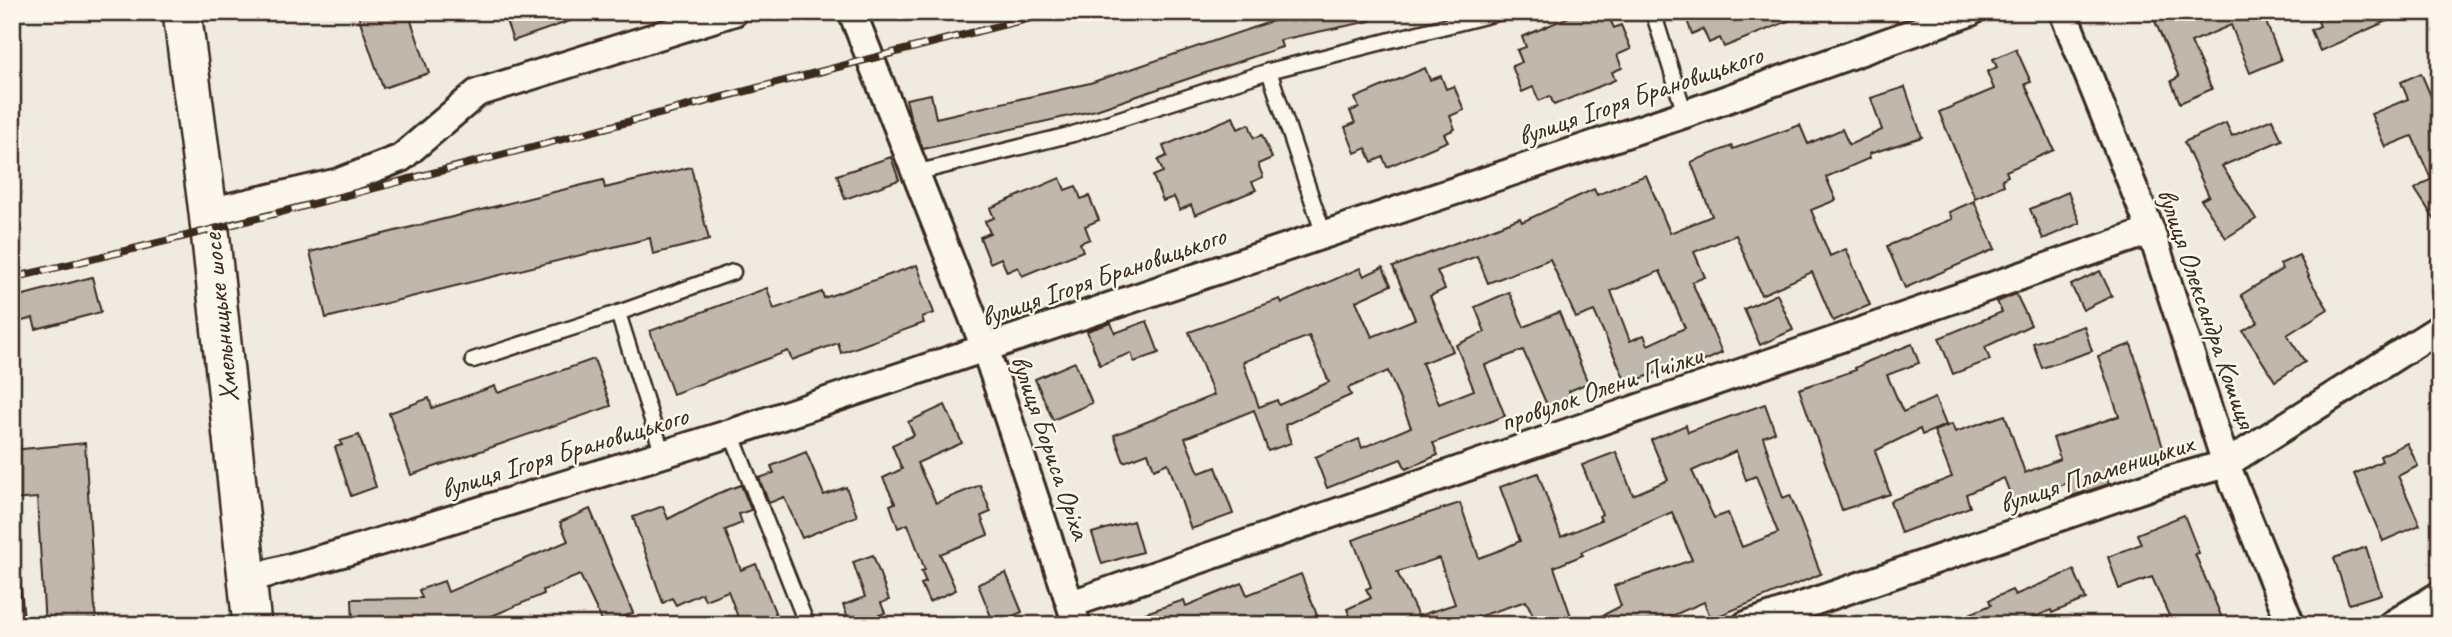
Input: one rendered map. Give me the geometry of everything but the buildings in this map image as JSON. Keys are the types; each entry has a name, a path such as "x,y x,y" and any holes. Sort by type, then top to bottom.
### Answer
{"street":[{"name":"Хмельницьке шосе","path":"181,12 208,212 252,625"},
{"path":"208,212 352,177 401,158 477,93 734,12"},
{"name":"вулиця Бориса Оріха","path":"852,12 985,348 1074,615"},
{"name":"вулиця Ігоря Брановицького","path":"248,579 346,552 731,433 1685,114 1971,12"},
{"name":"вулиця Олександра Кошиця","path":"2063,12 2151,231 2226,464 2291,625"},
{"name":"провулок Олени Пчілки","path":"1074,615 2151,231"},
{"name":"вулиця Пламеницьких","path":"1745,625 2162,482 2226,464 2440,328"},
{"path":"2391,625 2440,595"}],"lane":[{"path":"915,173 1073,134 1269,71 1501,12"},
{"path":"1653,12 1685,114"},
{"path":"1269,71 1324,235"},
{"path":"473,360 733,272"},
{"path":"618,313 663,455"},
{"path":"731,433 807,625"},
{"path":"12,583 16,625"}],"railway":[{"path":"12,278 274,214 1055,12"}]}
